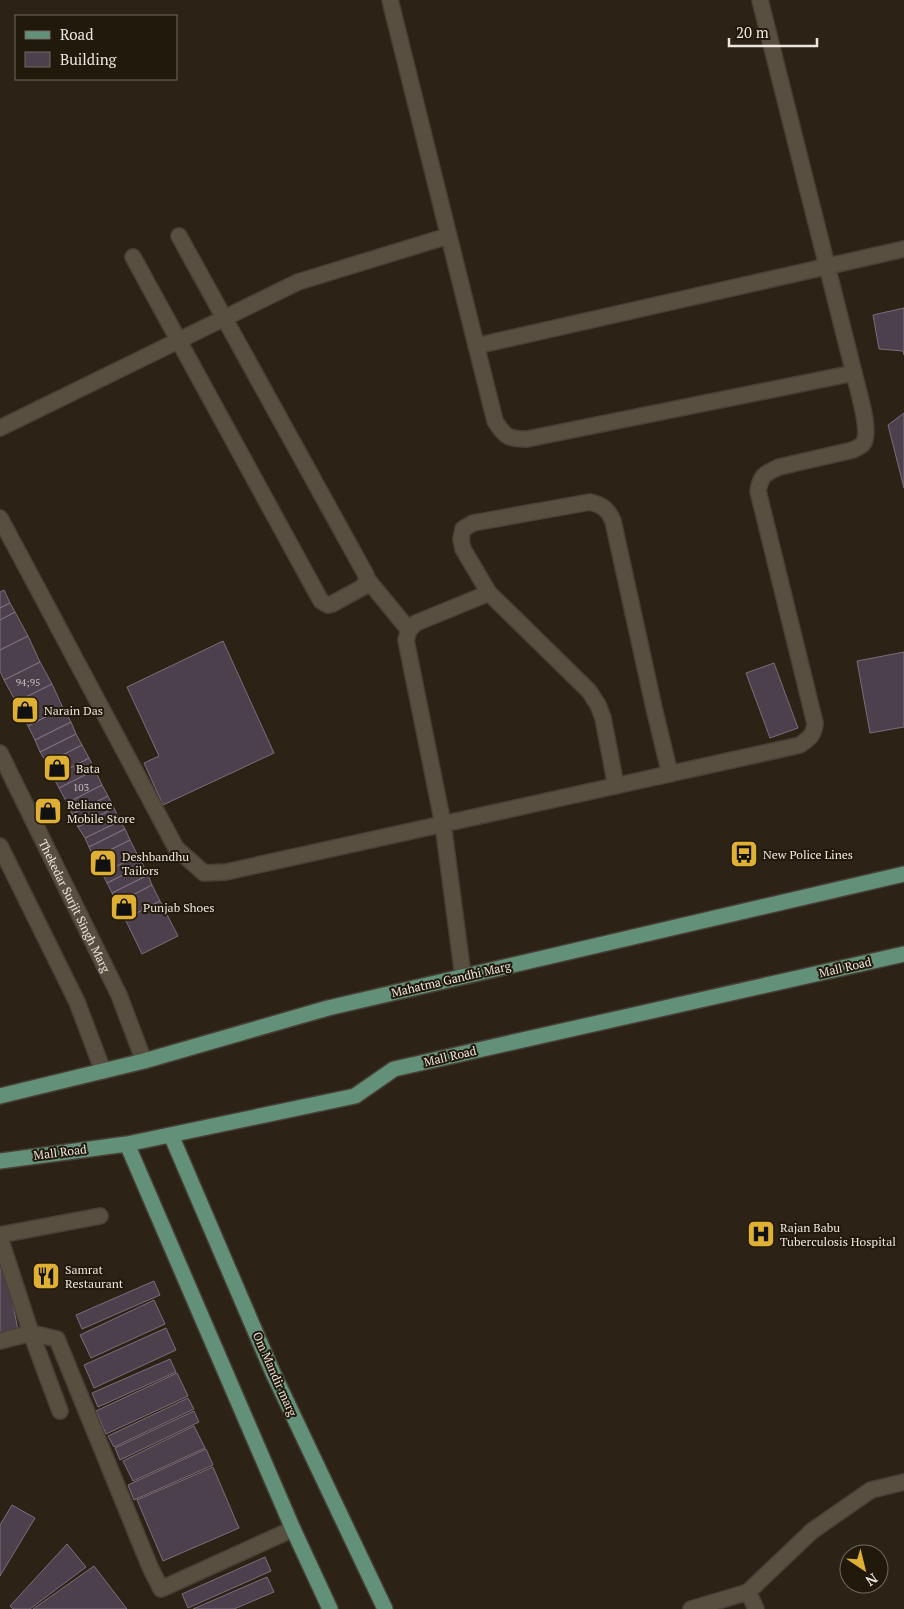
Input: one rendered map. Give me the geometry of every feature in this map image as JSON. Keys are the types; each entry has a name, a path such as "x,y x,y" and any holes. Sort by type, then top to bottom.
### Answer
{"main road":[{"name":"Mahatma Gandhi Marg","path":"0,1096 144,1061 328,1008 904,874"},
{"name":"Mall Road","path":"0,1161 127,1144 355,1096 394,1069 904,954"},
{"name":"Om Mandir marg","path":"171,1135 273,1373 386,1609"},
{"path":"127,1144 293,1529 330,1609"}],"street":[{"path":"390,0 495,421 504,435 514,439 537,437 854,372"},
{"path":"0,518 176,848 204,873 226,872 800,745 810,738 814,732 815,722 758,491 760,479 779,467 853,450 862,445 866,435 866,426 760,0"},
{"path":"179,236 368,579 409,630"},
{"path":"0,428 298,282 448,236"},
{"path":"476,346 904,249"},
{"path":"133,257 321,601 328,605 332,604 363,587 368,579"},
{"path":"616,786 606,732 598,705 589,691 489,593 463,549 461,539 463,529 473,522 590,502 602,505 610,512 670,774"},
{"path":"463,976 443,824 406,640 409,630 416,623 489,593"},
{"name":"Thekedar Surjit Singh Marg","path":"0,753 119,995 144,1061"},
{"path":"0,846 77,1002 103,1071"},
{"path":"60,1412 31,1333 0,1237 100,1216"},
{"path":"0,1341 31,1333 57,1339 150,1567 161,1589 293,1529"},
{"path":"692,1609 748,1592 819,1526 871,1490 904,1482"},
{"path":"748,1592 756,1609"}],"building":[{"path":"904,308 904,355 903,351 879,349 873,315"},
{"path":"904,413 904,488 888,425"},
{"path":"4,590 10,603 0,608 0,592"},
{"path":"10,603 15,612 0,620 0,608"},
{"path":"15,612 28,636 0,650 0,620"},
{"path":"28,636 40,662 4,680 0,671 0,650"},
{"path":"223,641 274,753 163,805 144,763 159,756 127,687"},
{"path":"904,652 904,727 870,733 857,661"},
{"path":"40,662 52,684 16,702 4,680"},
{"path":"774,663 798,728 770,738 746,673"},
{"path":"52,684 63,708 28,726 16,702"},
{"path":"63,708 71,722 35,740 28,726"},
{"path":"71,722 76,734 40,752 35,740"},
{"path":"76,734 82,745 47,763 40,752"},
{"path":"82,745 89,758 53,777 47,763"},
{"path":"89,758 95,770 59,788 53,777"},
{"path":"95,770 102,785 67,803 59,788"},
{"path":"102,785 108,796 72,814 67,803"},
{"path":"108,796 114,808 78,827 72,814"},
{"path":"114,808 120,821 85,838 78,827"},
{"path":"120,821 125,829 89,847 85,838"},
{"path":"125,829 130,840 94,858 89,847"},
{"path":"130,840 138,856 102,873 94,858"},
{"path":"138,856 143,865 107,883 102,873"},
{"path":"143,865 148,875 112,893 107,883"},
{"path":"148,875 152,885 117,903 112,893"},
{"path":"152,885 160,901 125,919 117,903"},
{"path":"160,901 178,936 142,954 125,919"},
{"path":"5,1265 18,1330 0,1336 0,1266"},
{"path":"154,1281 160,1295 82,1329 76,1315"},
{"path":"154,1300 165,1324 91,1358 80,1335"},
{"path":"166,1328 176,1350 94,1388 84,1365"},
{"path":"170,1359 176,1372 98,1407 92,1393"},
{"path":"177,1373 188,1396 106,1434 96,1411"},
{"path":"188,1398 194,1409 114,1447 108,1436"},
{"path":"194,1411 199,1422 120,1460 115,1448"},
{"path":"194,1426 205,1448 133,1481 123,1461"},
{"path":"206,1449 213,1465 134,1500 128,1485"},
{"path":"213,1467 239,1528 163,1561 137,1500"},
{"path":"12,1505 35,1518 0,1576 0,1525"},
{"path":"67,1544 86,1567 30,1609 13,1609 10,1606"},
{"path":"265,1557 271,1571 188,1608 182,1594"},
{"path":"94,1566 127,1609 33,1609"},
{"path":"267,1577 274,1592 234,1609 193,1609"}],"place":[{"name":"Narain Das","path":"25,710"},
{"name":"Bata","path":"57,768"},
{"name":"Reliance Mobile Store","path":"48,811"},
{"name":"New Police Lines","path":"744,854"},
{"name":"Deshbandhu Tailors","path":"103,863"},
{"name":"Punjab Shoes","path":"124,907"},
{"name":"Rajan Babu Tuberculosis Hospital","path":"761,1234"},
{"name":"Samrat Restaurant","path":"46,1276"}]}
